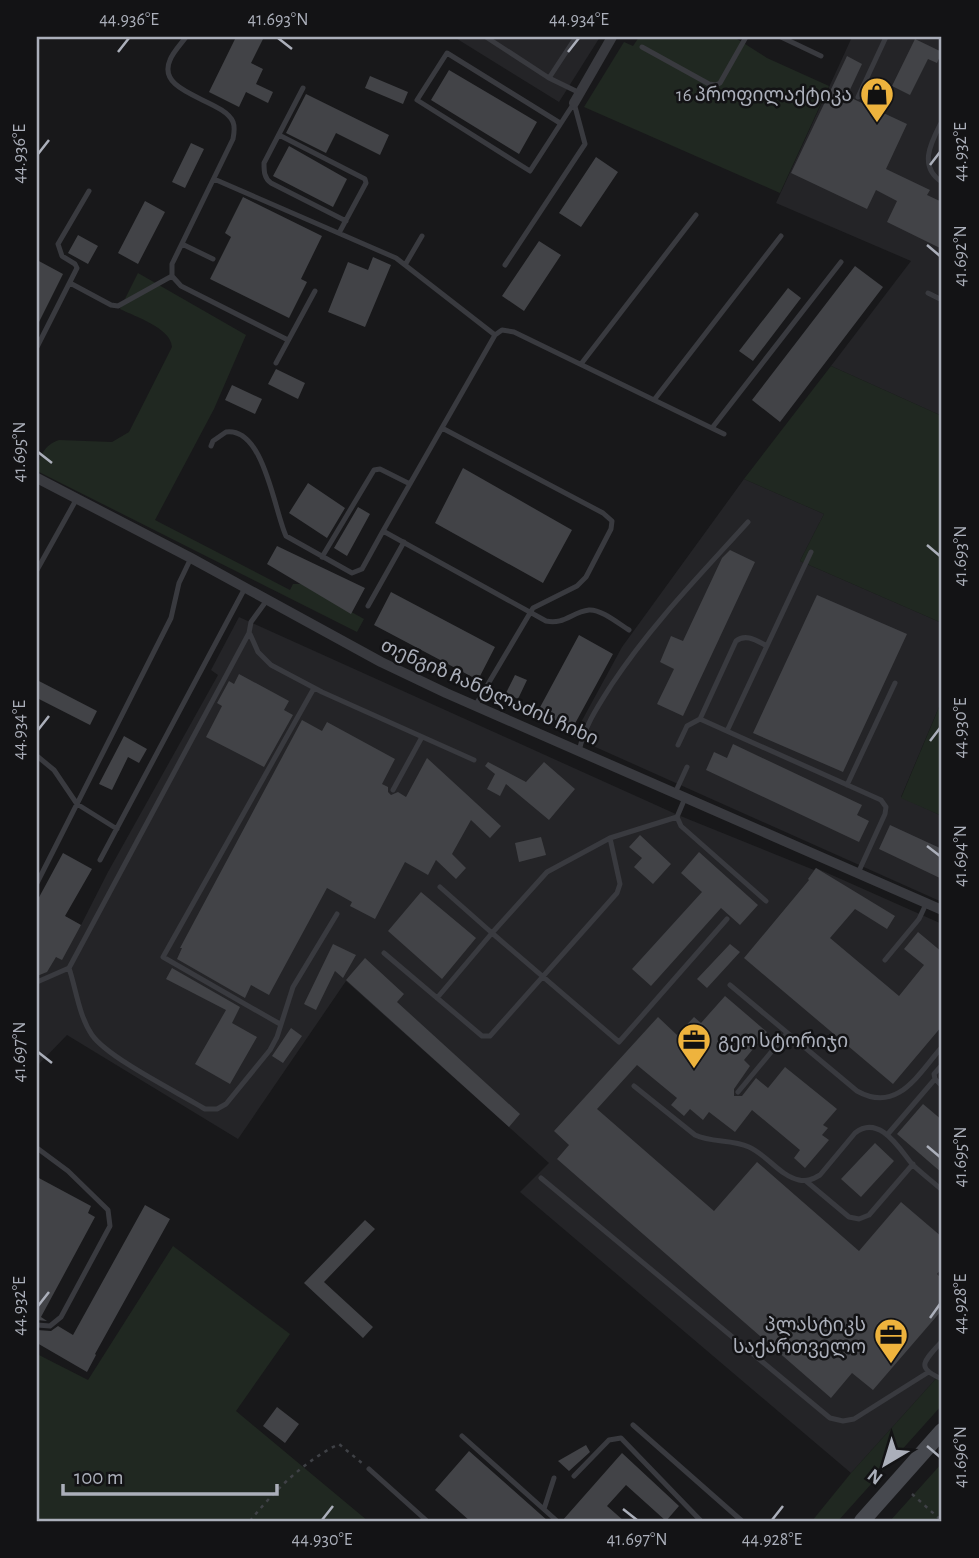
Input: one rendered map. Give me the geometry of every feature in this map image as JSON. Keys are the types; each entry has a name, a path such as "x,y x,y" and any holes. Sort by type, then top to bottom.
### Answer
{"street":[{"path":"577,98 612,37"},
{"name":"თენგიზ ჩანტლაძის ჩიხი","path":"37,478 381,662 475,706 942,910"},
{"path":"862,1521 942,1431"}],"lane":[{"path":"186,37 170,60 167,70 176,84 188,93 228,114 233,122 233,139 172,264 172,276 181,286 288,340"},
{"path":"486,37 577,98 585,144 505,265"},
{"path":"549,78 576,37"},
{"path":"642,47 709,84 716,85 720,83 746,37"},
{"path":"781,37 821,57"},
{"path":"858,97 886,37"},
{"path":"560,123 447,53 417,100 530,171 577,98"},
{"path":"303,88 264,163 267,179 346,221"},
{"path":"942,121 928,155 928,165 934,176 942,182"},
{"path":"279,135 365,179 366,183 339,233"},
{"path":"214,179 389,255 495,335"},
{"path":"37,347 77,268 61,256 58,244 89,191"},
{"path":"581,364 696,215"},
{"path":"405,265 422,236"},
{"path":"654,400 781,236"},
{"path":"182,244 213,259"},
{"path":"712,428 841,262"},
{"path":"70,283 111,305 118,306 172,276"},
{"path":"276,363 314,291"},
{"path":"928,293 942,300"},
{"path":"211,446 213,441 226,432 239,432 248,439 260,458 286,536 352,573 358,573 495,335 502,330 514,332 724,434"},
{"path":"442,428 603,513 611,521 611,529 586,577 577,586 531,611 475,706"},
{"path":"322,557 374,470 380,468 410,484"},
{"path":"37,570 77,499"},
{"path":"579,751 589,719 625,664 653,627 748,522"},
{"path":"383,531 546,621 562,622 588,610 598,612 629,630"},
{"path":"368,606 404,542"},
{"path":"727,732 811,552"},
{"path":"37,883 171,618 179,583 191,558"},
{"path":"100,860 245,588"},
{"path":"37,982 69,968 249,633 251,622 267,600"},
{"path":"249,633 257,652 271,665 314,688 474,760"},
{"path":"678,745 687,726 700,719 736,641 740,637 746,637 767,646"},
{"path":"847,785 895,683"},
{"path":"280,1024 163,957 314,688"},
{"path":"700,719 881,800 886,807 886,814 858,873"},
{"path":"393,790 422,737"},
{"path":"37,756 54,770 77,804 117,829"},
{"path":"687,767 677,817 681,826 766,901"},
{"path":"437,998 547,872 610,838 677,817"},
{"path":"384,953 482,1036 490,1036 617,893 620,884 610,838"},
{"path":"440,887 619,1042 727,919"},
{"path":"885,960 919,919 927,904"},
{"path":"69,968 85,1022 93,1037 117,1056 205,1109 217,1109 226,1104 270,1050 292,987 337,914"},
{"path":"730,985 856,1091 867,1097 894,1097 942,1047"},
{"path":"738,1092 787,1033"},
{"path":"942,1065 934,1074 942,1086"},
{"path":"887,1135 935,1079"},
{"path":"634,1086 695,1135 750,1147 790,1177 806,1181 849,1217 859,1219 869,1215 913,1164"},
{"path":"806,1181 820,1175 861,1129 873,1128 897,1143 913,1164 942,1190"},
{"path":"37,1148 68,1171 108,1210 110,1226 61,1317 50,1326 37,1325"},
{"path":"541,1178 830,1418 843,1421 855,1419 927,1373"},
{"path":"927,1373 924,1362 942,1341"},
{"path":"927,1373 942,1379"},
{"path":"633,1425 742,1521"},
{"path":"462,1436 556,1521"},
{"path":"575,1476 609,1440 621,1438 701,1521"},
{"path":"369,1469 427,1521"},
{"path":"544,1509 554,1478"}],"path":[{"path":"250,1521 266,1501 318,1454 339,1444 369,1469"},
{"path":"912,1494 942,1521"}],"shaded area":[{"path":"454,37 600,37 559,102"},
{"path":"639,37 734,37 767,58 829,86 780,193 584,107 624,42 633,46"},
{"name":"16 პროფილაქტიკა","path":"852,37 942,37 942,416 831,366 911,261 776,203"},
{"path":"138,273 246,335 214,409 155,520 290,590 293,584 301,584 364,619 357,632 37,471 43,452 59,440 112,442 129,432 172,347 166,334 120,309"},
{"path":"831,366 942,416 942,623 800,561 824,514 744,479"},
{"path":"744,479 824,514 800,561 942,623 942,700 901,797 942,816 942,902 573,737 622,647"},
{"path":"239,617 678,815 814,870 816,868 942,924 942,1372 851,1473 520,1192 549,1163 346,981 238,1139 67,1035 37,1066 37,901 81,925 218,675 211,670"},
{"path":"942,700 942,816 901,798"},
{"path":"173,1246 290,1334 236,1411 368,1521 37,1521 37,1354 88,1380"},
{"path":"942,1372 942,1405 838,1521 812,1521 851,1473"},
{"path":"942,1463 942,1521 890,1521"}],"building":[{"path":"236,37 264,37 251,63 263,69 256,84 273,92 268,103 246,92 239,107 209,92"},
{"path":"915,39 942,52 937,63 928,59 910,95 892,86"},
{"path":"847,56 862,64 847,96 907,124 886,169 930,190 927,195 942,202 942,249 887,222 897,201 876,190 867,209 791,173"},
{"path":"449,70 537,122 519,154 431,100"},
{"path":"370,76 408,92 403,104 365,88"},
{"path":"306,94 389,135 380,155 336,133 326,153 286,133"},
{"path":"191,143 204,149 185,188 172,182"},
{"path":"289,146 347,179 333,207 273,176"},
{"path":"596,157 618,172 581,227 559,213"},
{"path":"243,197 322,236 301,279 307,282 289,318 210,279 231,237 225,233"},
{"path":"145,201 165,212 138,264 118,253"},
{"path":"78,235 98,246 88,264 68,253"},
{"path":"539,241 561,255 524,311 502,296"},
{"path":"373,257 391,265 365,327 328,312 348,262 368,270"},
{"path":"37,260 63,274 37,326"},
{"path":"855,266 883,287 780,422 752,400"},
{"path":"788,288 801,298 753,361 739,351"},
{"path":"276,369 305,383 298,399 268,384"},
{"path":"232,385 262,399 255,414 225,400"},
{"path":"463,468 572,530 543,583 435,523"},
{"path":"308,483 345,508 327,538 289,513"},
{"path":"358,507 370,514 347,556 334,548"},
{"path":"277,546 365,588 351,614 267,564"},
{"path":"730,550 755,562 683,716 657,704 674,669 660,662 671,636 683,641 722,558"},
{"path":"391,592 495,647 478,680 374,625"},
{"path":"817,595 907,634 843,772 753,733"},
{"path":"579,635 613,654 572,729 538,711"},
{"path":"239,674 289,701 284,710 293,715 264,767 206,737 222,706 217,703 229,681 234,684"},
{"path":"515,675 527,680 518,699 506,693"},
{"path":"37,680 97,711 90,725 37,698"},
{"path":"302,720 322,731 327,722 395,759 382,784 388,787 391,795 398,792 406,797 427,758 501,826 490,838 471,820 452,854 466,868 456,879 436,860 428,875 405,862 375,919 350,906 352,902 327,888 269,995 251,985 245,998 177,959 180,948"},
{"path":"124,736 147,749 139,763 128,757 112,790 99,784"},
{"path":"733,744 862,805 857,815 869,821 859,842 706,770 714,752 727,758"},
{"path":"488,762 526,782 544,762 575,789 549,820 506,784 500,796 487,789 495,774 485,766"},
{"path":"890,825 942,849 942,879 879,849"},
{"path":"640,835 671,864 653,884 634,867 642,858 629,847"},
{"path":"541,837 546,855 519,862 515,843"},
{"path":"699,852 758,905 740,925 721,908 651,986 632,969 702,892 681,873"},
{"path":"63,853 92,869 65,916 81,925 62,960 56,957 47,972 37,976 37,901"},
{"path":"816,868 895,916 887,929 855,909 830,938 899,996 924,965 904,949 918,932 942,952 942,1026 893,1084 744,958"},
{"path":"421,892 476,938 442,979 388,931"},
{"path":"333,944 356,955 343,978 335,971 316,1010 304,1004"},
{"path":"730,944 740,952 707,988 697,979"},
{"path":"365,958 404,994 397,1002 520,1114 509,1127 346,980"},
{"path":"172,968 240,1007 232,1023 257,1037 230,1084 195,1064 226,1010 166,979"},
{"path":"725,996 767,1032 744,1060 750,1066 734,1089 734,1096 742,1096 756,1078 768,1088 785,1067 837,1109 823,1125 828,1128 822,1135 829,1140 805,1168 794,1158 800,1150 752,1110 735,1132 709,1112 703,1120 690,1109 684,1116 671,1105 677,1098 637,1065 597,1109 714,1211 757,1162 859,1251 901,1202 942,1237 942,1268 937,1274 942,1279 942,1310 873,1390 852,1373 831,1398 557,1159 569,1145 554,1131 658,1017 677,1035 694,1017 701,1023"},
{"path":"291,1028 302,1036 283,1063 272,1056"},
{"path":"923,1104 942,1120 942,1173 897,1134"},
{"path":"875,1143 894,1161 861,1197 841,1179"},
{"path":"37,1177 91,1206 88,1213 95,1217 41,1317 47,1321 37,1320"},
{"path":"145,1205 170,1219 87,1372 37,1343 37,1330 51,1331 58,1326 73,1335"},
{"path":"365,1220 375,1229 324,1282 373,1327 363,1338 304,1283"},
{"path":"277,1407 299,1424 285,1443 263,1426"},
{"path":"586,1445 590,1452 569,1471 558,1461"},
{"path":"469,1451 548,1521 470,1521 435,1490"},
{"path":"622,1453 679,1506 666,1521 626,1485 607,1506 624,1521 562,1521"}],"place":[{"name":"16 პროფილაქტიკა","path":"877,124"},
{"name":"გეო სტორიჯი","path":"694,1070"},
{"name":"პლასტიკს საქართველო","path":"891,1365"}]}
